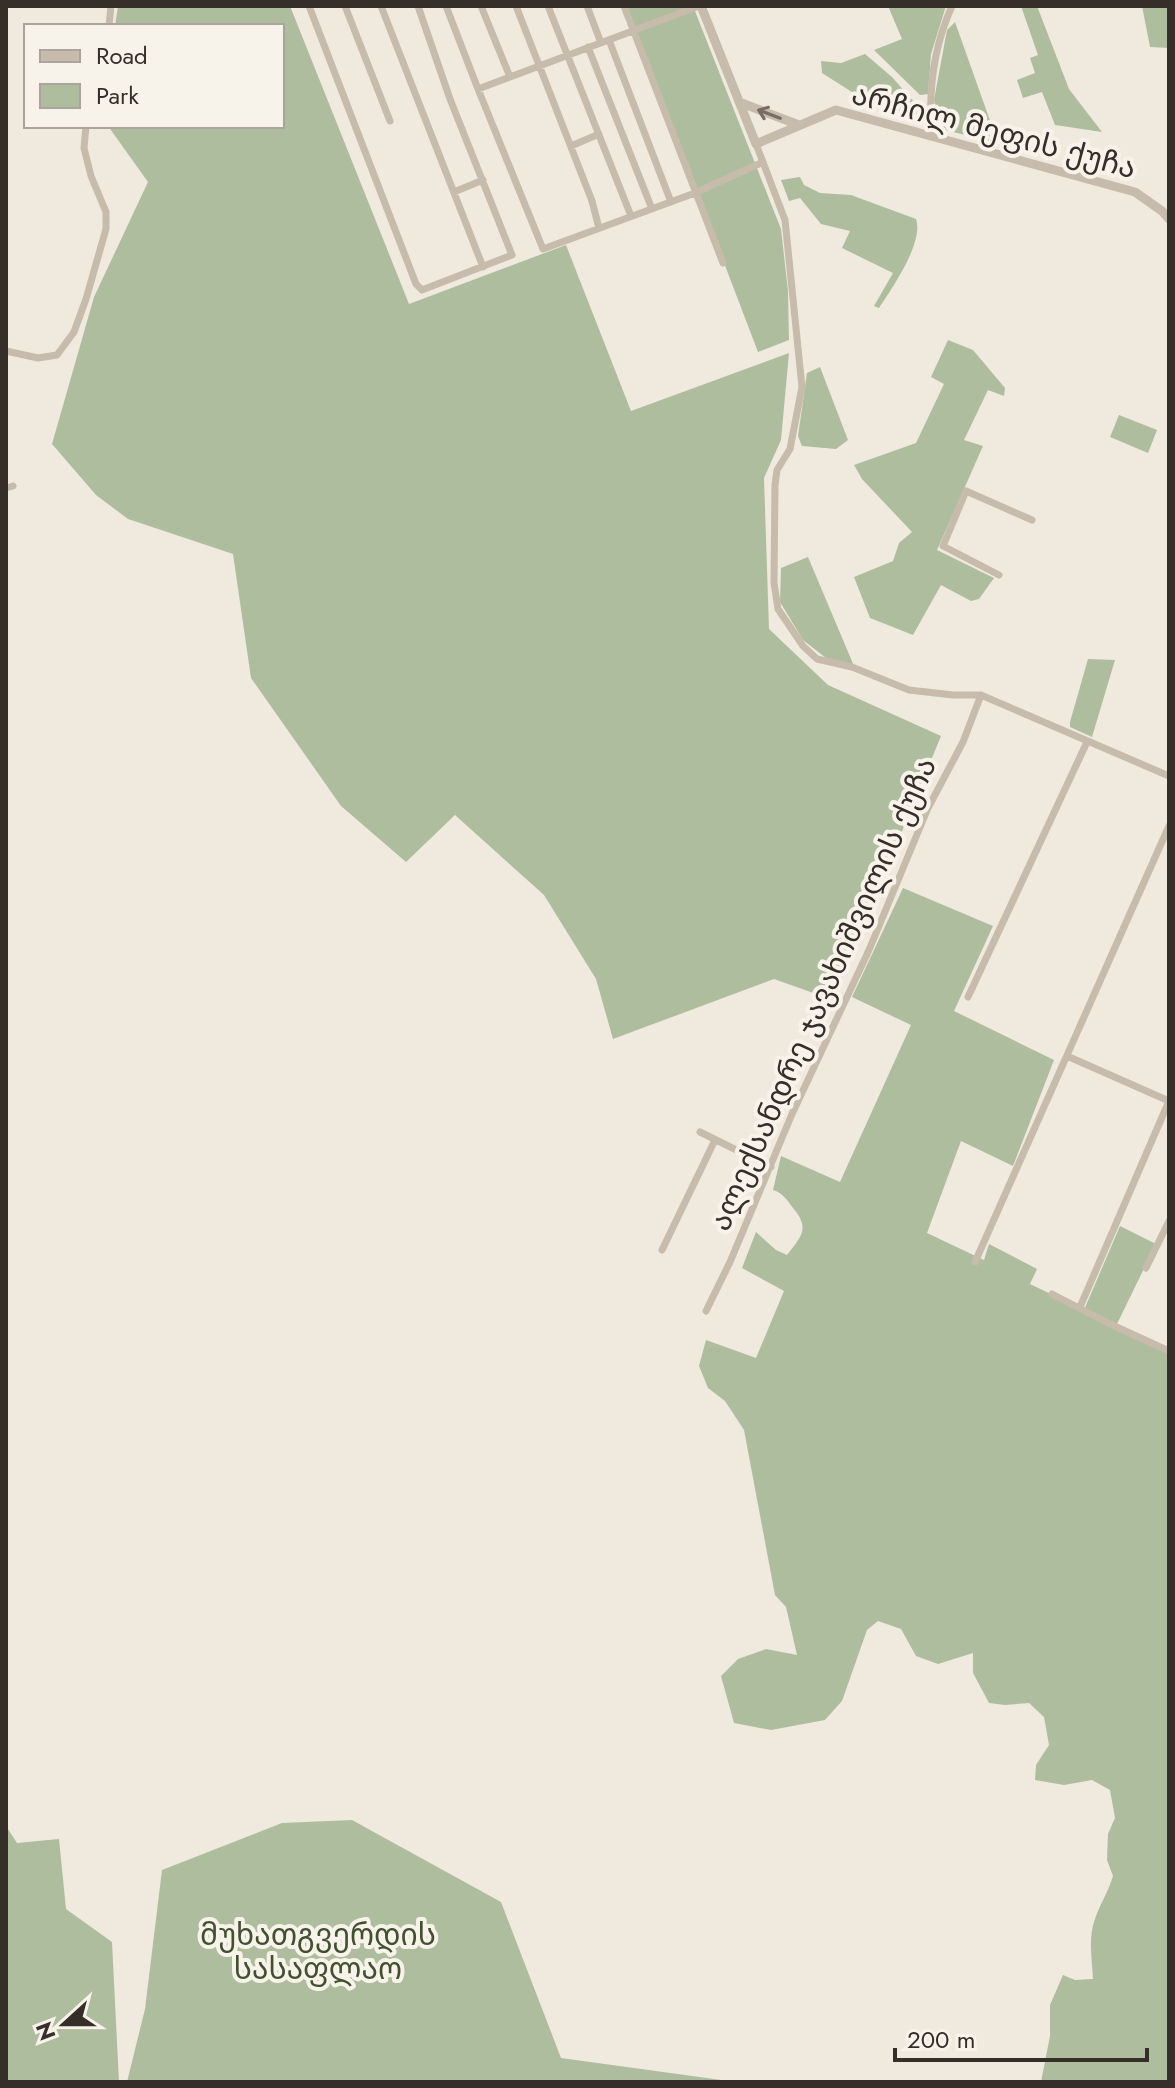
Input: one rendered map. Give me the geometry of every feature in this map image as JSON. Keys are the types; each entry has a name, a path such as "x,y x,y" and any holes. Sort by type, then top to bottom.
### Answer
{"street":[{"path":"309,6 416,284 422,290 512,255 450,99 418,6"},
{"path":"345,6 390,121"},
{"path":"381,6 483,267"},
{"path":"446,6 543,249 695,193 763,162"},
{"path":"481,6 510,77"},
{"path":"516,6 592,201 599,228"},
{"path":"548,6 631,216"},
{"path":"587,6 605,41 671,202"},
{"path":"624,6 723,263"},
{"path":"478,89 700,6 785,220 802,387 790,449 775,469 774,583 778,609 803,646 817,659 852,667 909,690 981,695 1169,776"},
{"path":"932,136 930,110 937,49 952,6"},
{"path":"588,47 652,209"},
{"path":"739,102 799,125"},
{"name":"არჩილ მეფის ქუჩა","path":"756,144 836,110 1135,192 1169,219"},
{"path":"6,351 38,358 57,355 74,332 86,299 106,229 106,212 91,176 84,148 86,128"},
{"path":"571,146 599,134"},
{"path":"454,192 483,180"},
{"path":"999,575 943,546 966,491 1032,520"},
{"name":"ალექსანდრე ჯავახიშვილის ქუჩა","path":"706,1311 792,1114 869,950 928,808 963,742 981,695"},
{"path":"968,997 1087,742"},
{"path":"975,1262 1169,826"},
{"path":"1067,1056 1169,1101 1080,1307"},
{"path":"700,1132 771,1167"},
{"path":"662,1250 715,1140"},
{"path":"1146,1268 1169,1221"},
{"path":"1052,1294 1169,1351"}],"green space":[{"path":"118,6 290,6 409,304 566,245 631,411 789,353 781,440 764,478 769,629 828,685 941,736 833,1000 774,979 613,1039 596,979 544,895 455,815 406,862 341,806 251,678 233,554 128,519 96,495 52,444 94,297 148,182 109,128 284,128 284,24 115,24"},
{"path":"626,6 693,6 781,229 788,291 789,340 758,352"},
{"path":"888,6 946,6 931,54 928,94 920,95 874,50 902,39"},
{"path":"1021,6 1037,6 1069,89 1102,132 1055,125 1042,92 1023,98 1017,80 1035,73 1030,58 1038,55"},
{"path":"1142,6 1169,6 1169,48 1150,47"},
{"path":"955,22 998,143 941,129 934,100 947,30"},
{"path":"865,54 892,77 922,111 920,123 877,108 822,73 821,61 841,63"},
{"path":"800,177 804,185 820,193 851,195 916,219 917,229 911,252 879,308 874,306 893,273 842,248 850,231 821,224 800,198 789,201 781,180"},
{"path":"948,340 973,350 1005,388 1004,396 988,390 964,440 983,446 937,550 994,578 979,599 971,601 941,585 913,635 870,618 854,577 893,561 899,543 912,532 862,479 854,465 916,443 944,384 931,377"},
{"path":"820,367 848,440 836,449 802,446 798,436 807,373"},
{"path":"1119,415 1157,430 1148,453 1110,437"},
{"path":"808,557 854,666 826,658 803,640 780,602 781,568"},
{"path":"1088,659 1115,660 1092,737 1070,727"},
{"path":"903,888 993,926 954,1011 1054,1060 1013,1166 961,1141 927,1233 984,1260 989,1244 1037,1269 1030,1284 1084,1310 1120,1226 1156,1244 1116,1326 1169,1353 1169,2082 1041,2082 1050,2036 1050,2005 1063,1975 1075,1980 1093,1979 1092,1933 1113,1876 1107,1860 1108,1834 1115,1818 1110,1790 1092,1780 1064,1785 1035,1780 1036,1765 1049,1745 1044,1717 1029,1703 989,1703 973,1673 973,1653 938,1664 916,1656 901,1629 878,1621 867,1630 842,1701 825,1720 771,1730 734,1723 721,1676 738,1659 766,1649 797,1655 786,1607 775,1595 744,1430 725,1401 708,1388 699,1366 706,1340 756,1358 784,1291 742,1268 756,1232 776,1250 787,1255 803,1227 784,1197 773,1190 781,1156 840,1182 911,1025 852,997"},
{"name":"მუხათგვერდის სასაფლაო","path":"352,1820 501,1902 561,2058 736,2082 127,2082 145,2009 162,1870 282,1823"},
{"name":"მუხათგვერდის სასაფლაო","path":"6,1826 17,1843 59,1839 66,1909 112,1942 119,2082 6,2082"}]}
